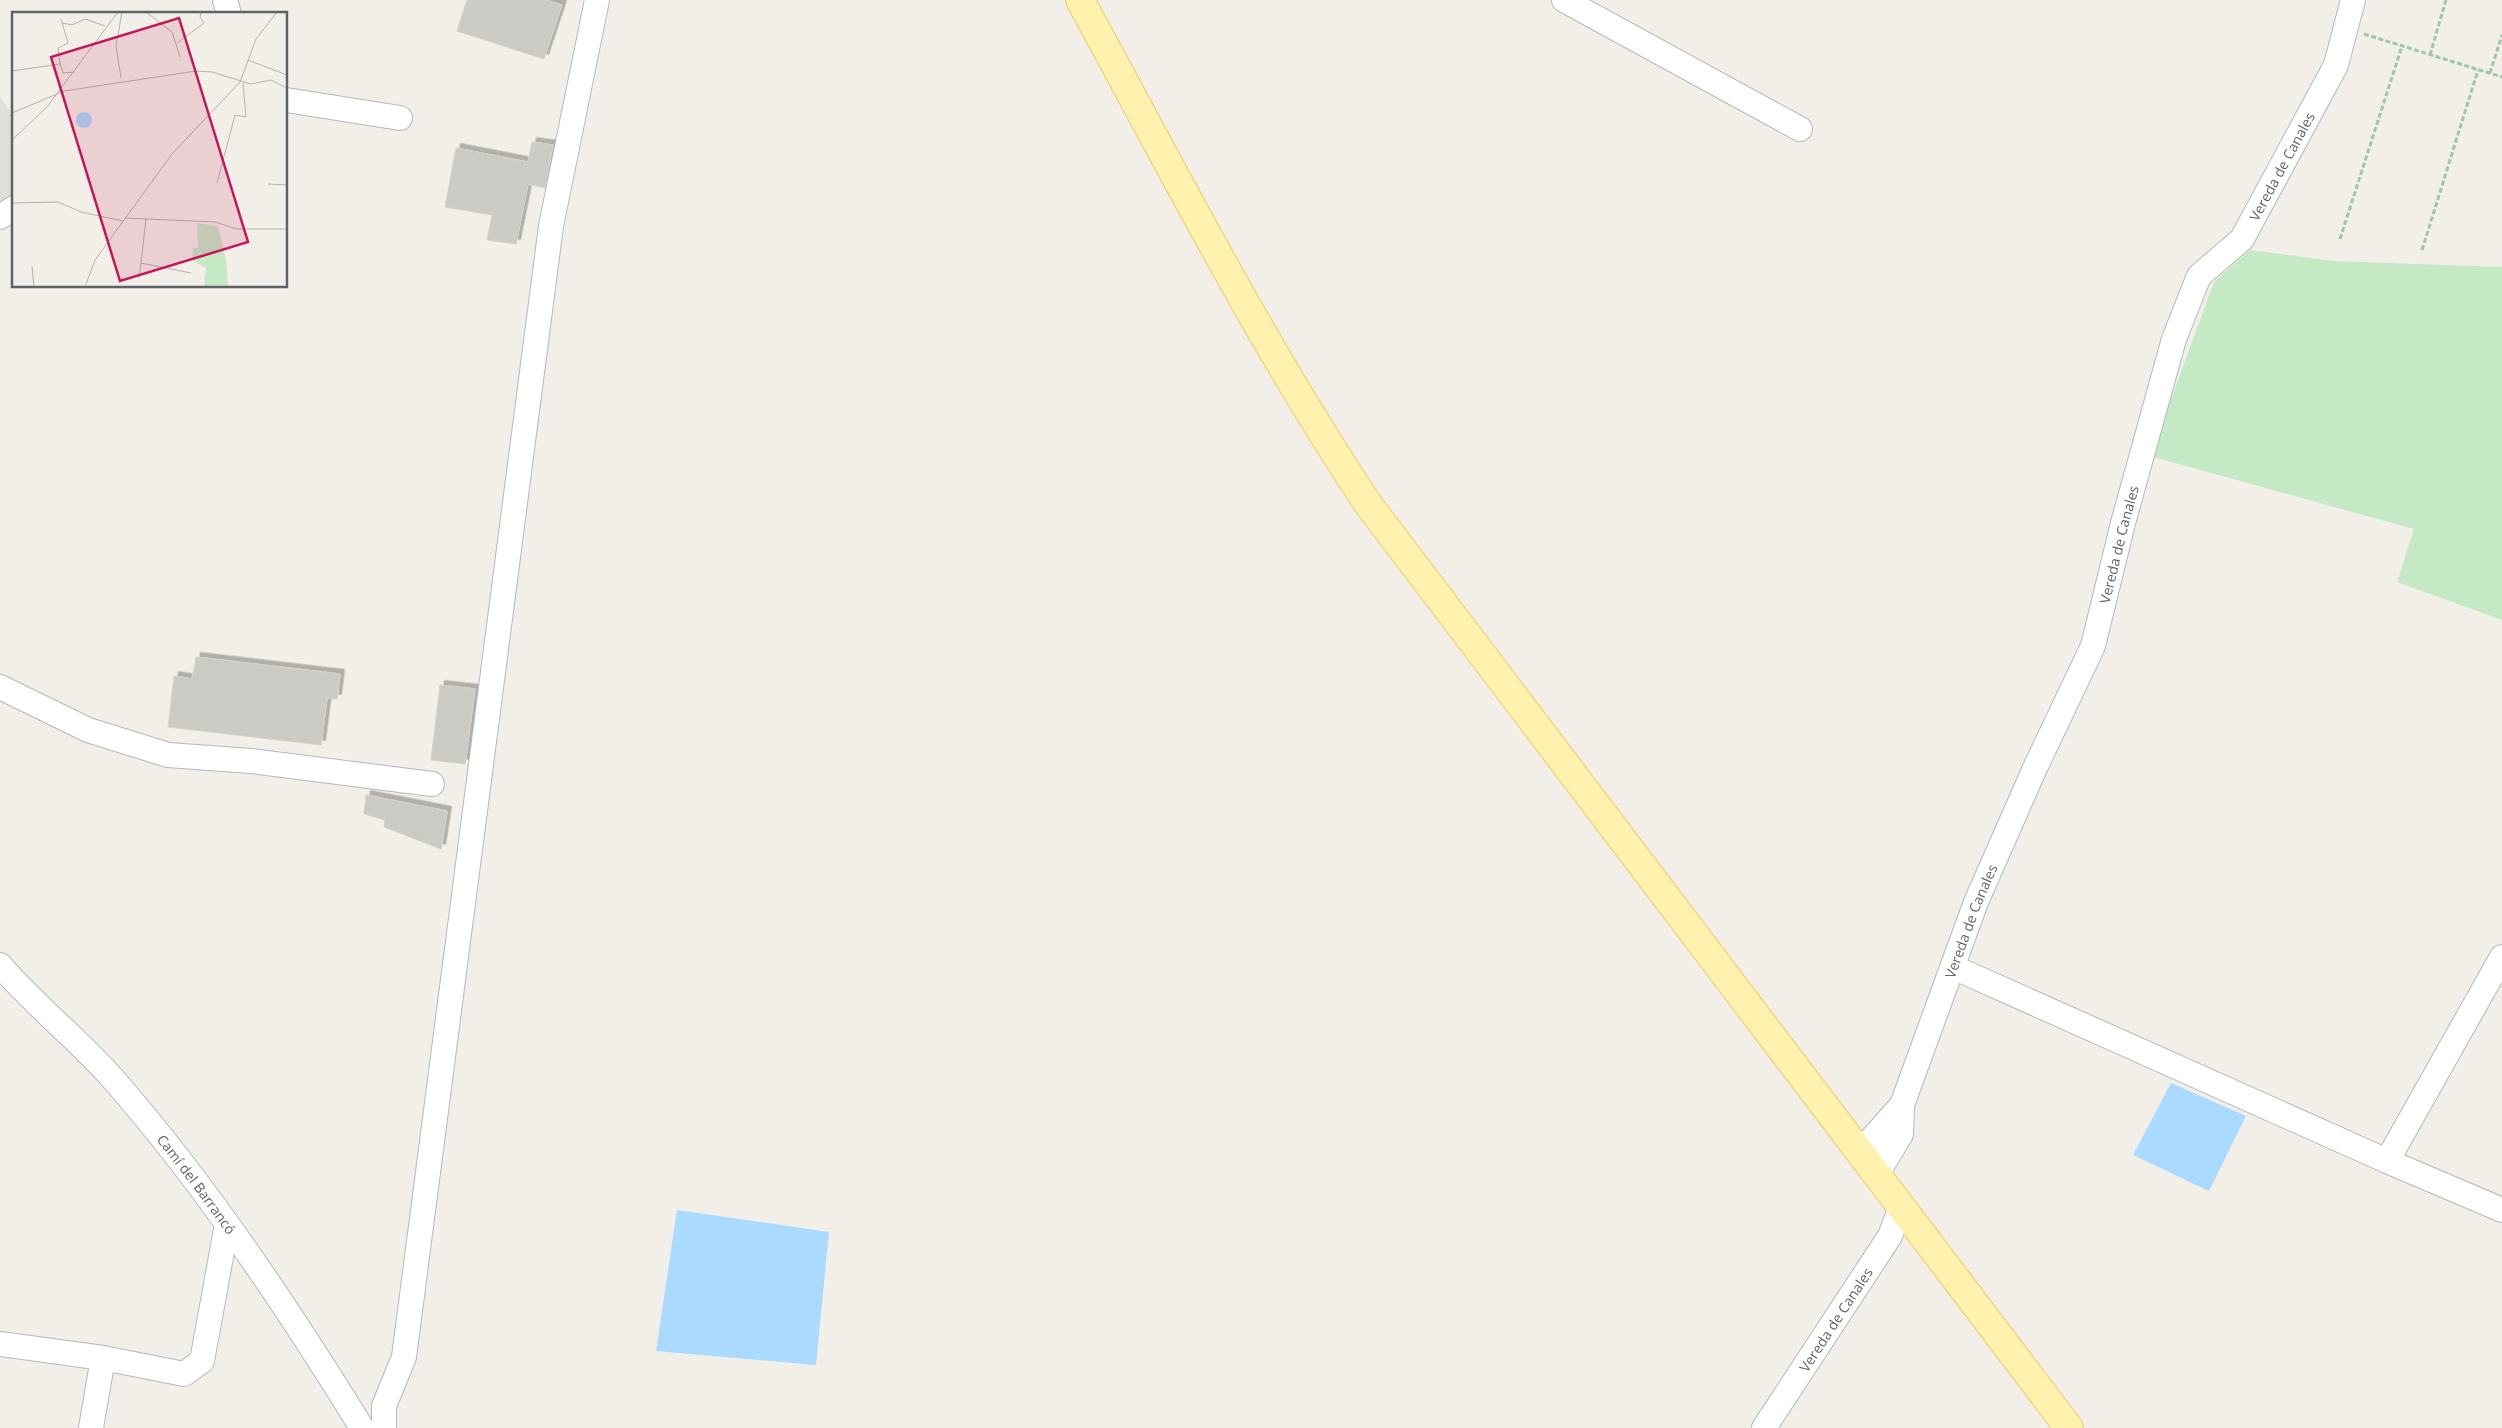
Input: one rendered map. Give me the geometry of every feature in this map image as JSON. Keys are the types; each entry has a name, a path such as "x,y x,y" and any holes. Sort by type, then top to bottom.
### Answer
{"main road":[{"path":"1080,0 1236,288 1317,428 1362,496 2069,1428"}],"street":[{"path":"384,1428 384,1406 404,1357 551,226 597,0"},
{"path":"1564,0 1800,129"},
{"name":"Vereda de Canales","path":"1877,1174 1900,1134 1902,1105 1980,893 2034,768 2093,646 2123,523 2172,348 2199,276 2242,239 2336,65 2353,0"},
{"path":"288,100 400,118"},
{"path":"0,217 12,209"},
{"path":"0,687 88,730 168,755 260,762 432,784"},
{"path":"2386,1161 2502,957"},
{"name":"Camí del Barrancó","path":"0,965 113,1079 177,1157 227,1224 362,1428"},
{"path":"1954,967 2386,1161 2502,1210"},
{"name":"Vereda de Canales","path":"1860,1152 1902,1105"},
{"name":"Vereda de Canales","path":"1764,1428 1890,1236 1901,1207"},
{"path":"0,1344 103,1358 184,1374 202,1362 227,1224"},
{"path":"90,1428 103,1358"}],"path":[{"path":"2430,55 2446,0"},
{"path":"2346,28 2502,77"},
{"path":"2490,74 2502,35"},
{"path":"2340,239 2402,46"},
{"path":"2422,250 2478,70"}],"shaded area":[{"path":"0,96 12,115 12,195 0,204"}],"green space":[{"path":"2250,250 2333,261 2502,267 2502,620 2397,582 2414,529 2150,456 2214,282"}],"water":[{"path":"2171,1083 2246,1116 2209,1191 2133,1155"},
{"path":"677,1210 829,1232 816,1365 656,1351"}],"building":[{"path":"467,0 546,0 562,5 544,59 457,31"},
{"path":"532,142 553,145 545,188 528,184 516,244 487,240 492,215 445,207 456,148 528,162"},
{"path":"196,657 340,674 337,699 327,698 321,745 168,727 174,676 192,679"},
{"path":"440,685 475,689 465,764 431,760"},
{"path":"366,795 447,811 441,849 384,827 385,820 364,814"}]}
